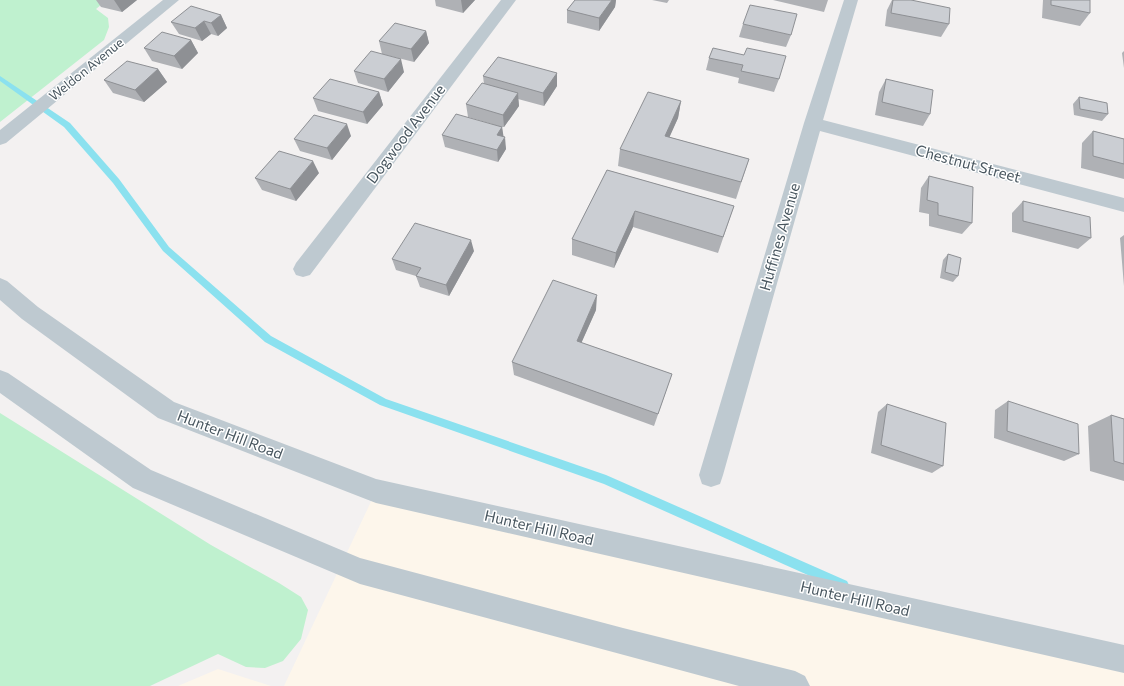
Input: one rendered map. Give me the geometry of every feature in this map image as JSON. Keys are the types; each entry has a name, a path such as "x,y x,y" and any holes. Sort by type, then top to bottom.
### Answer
{"street":[{"name":"Weldon Avenue","path":"0,139 172,0"},
{"name":"Dogwood Avenue","path":"303,269 509,0"},
{"name":"Huffines Avenue","path":"711,475 813,124 851,0"},
{"name":"Chestnut Street","path":"813,124 1124,205"},
{"name":"Hunter Hill Road","path":"0,287 30,313 166,410 376,491 1124,659"},
{"path":"0,380 142,478 360,571 623,642 795,686"}],"shaded area":[{"path":"376,491 1124,659 1124,686 284,686"},
{"path":"218,669 271,686 178,686"}],"green space":[{"path":"0,0 107,0 96,9 108,18 109,27 104,40 0,122"},
{"path":"0,413 211,545 301,597 308,610 301,639 283,661 265,668 246,667 218,654 150,686 0,686"}],"building":[{"path":"575,0 612,0 599,18 567,10"},
{"path":"893,0 911,0 950,8 949,24 891,13"},
{"path":"1051,0 1090,0 1090,13 1051,5"},
{"path":"750,5 797,14 791,35 743,24"},
{"path":"191,6 221,15 211,23 204,21 195,28 171,22"},
{"path":"395,23 426,31 411,49 379,41"},
{"path":"162,32 191,40 174,56 144,48"},
{"path":"713,48 744,55 747,48 786,56 779,79 741,71 743,65 709,58"},
{"path":"371,51 401,59 384,79 354,71"},
{"path":"498,57 557,73 543,93 483,76"},
{"path":"127,61 158,69 135,90 104,80"},
{"path":"330,79 379,92 363,112 313,98"},
{"path":"886,79 933,90 930,114 882,102"},
{"path":"482,83 518,93 503,115 466,104"},
{"path":"648,92 681,101 665,136 749,159 741,182 620,149"},
{"path":"1079,97 1107,103 1108,114 1080,109"},
{"path":"456,114 502,127 497,135 505,137 497,150 442,135"},
{"path":"314,115 347,124 327,148 294,139"},
{"path":"1093,131 1124,139 1124,164 1093,156"},
{"path":"279,151 313,161 290,189 255,178"},
{"path":"607,170 734,206 723,237 635,211 616,253 572,239"},
{"path":"929,176 973,187 972,223 938,215 938,203 927,200"},
{"path":"1023,201 1090,217 1091,238 1023,221"},
{"path":"415,223 471,240 446,285 416,276 421,268 392,259"},
{"path":"948,254 961,258 958,276 945,272"},
{"path":"553,280 597,295 577,341 672,374 658,414 512,362"},
{"path":"1008,401 1078,424 1079,454 1007,431"},
{"path":"887,404 946,423 943,466 881,445"},
{"path":"1111,415 1124,419 1124,464 1114,461"}],"waterway":[{"path":"0,78 67,125 116,181 166,249 268,339 383,402 606,480 843,585"}]}
